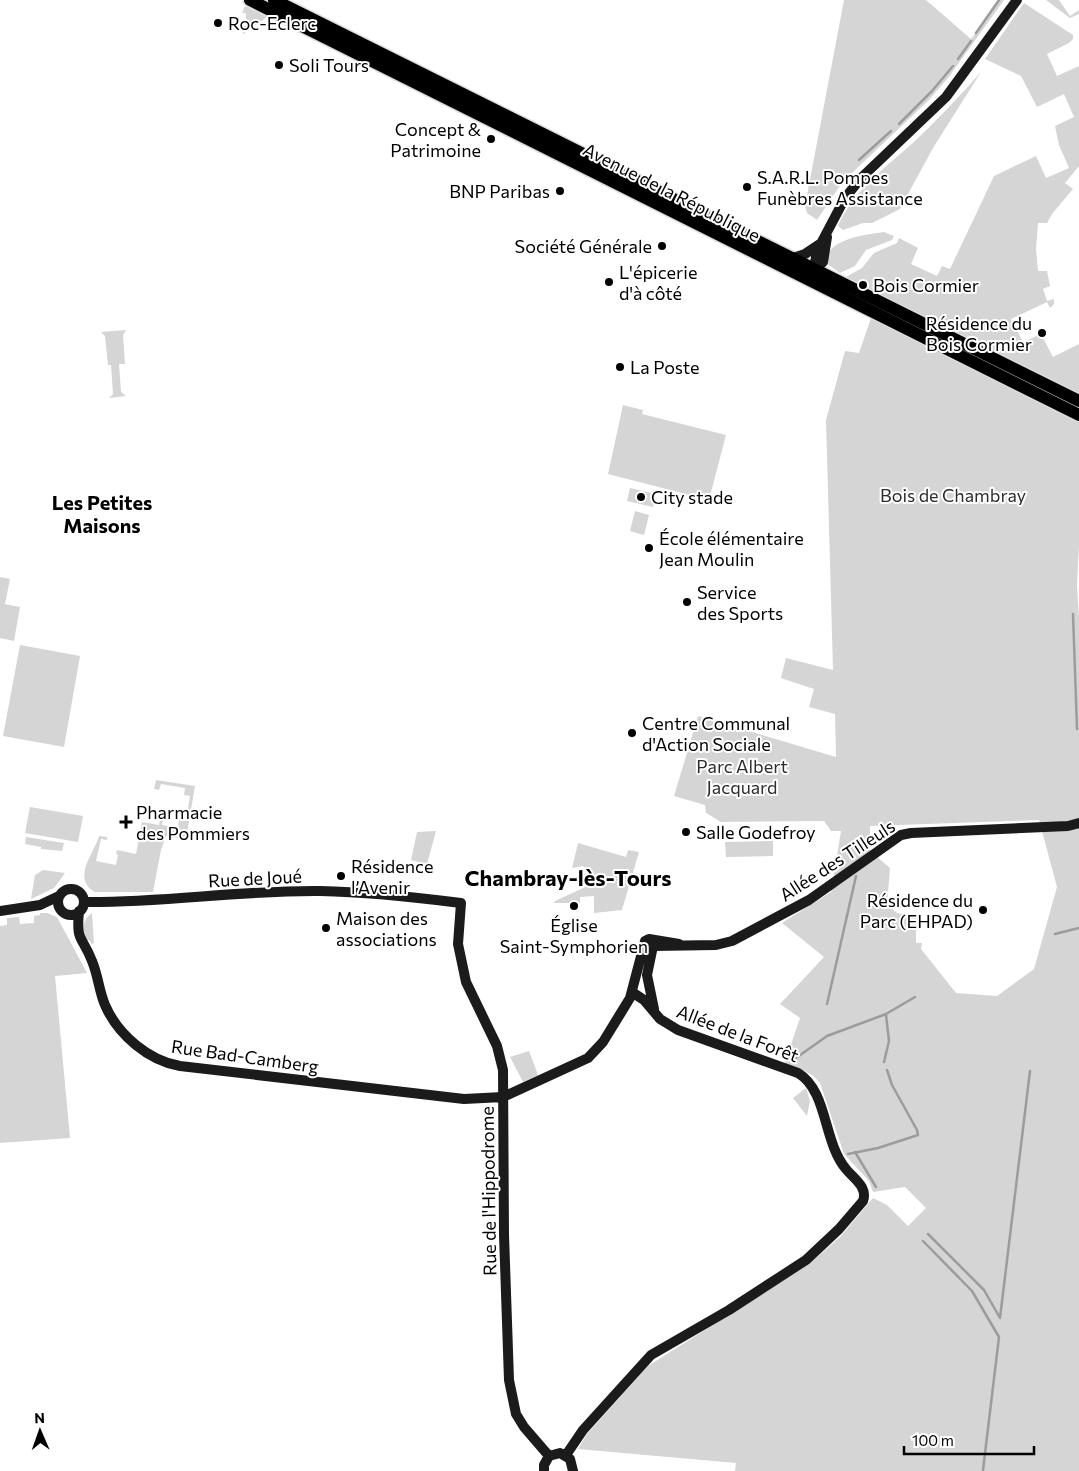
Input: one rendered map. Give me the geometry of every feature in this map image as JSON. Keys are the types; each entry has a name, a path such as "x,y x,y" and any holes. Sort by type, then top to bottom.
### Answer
{"main road":[{"name":"Avenue de la République","path":"250,0 813,275 1079,401"},
{"name":"Avenue de la République","path":"274,0 591,160 793,258 813,275 1079,415"}],"street":[{"path":"813,275 816,256 836,213 849,193 946,97 1017,0"},
{"path":"793,258 809,252 825,237"},
{"name":"Allée des Tilleuls","path":"651,942 716,945 732,942 809,900 901,835 1068,826 1079,823"},
{"path":"0,911 40,905 59,896 66,890 74,889 81,894 82,907 69,914 40,905"},
{"name":"Rue de Joué","path":"82,907 246,894 320,891 460,903"},
{"path":"59,896 58,904 61,910"},
{"name":"Rue de l'Hippodrome","path":"460,903 458,944 466,982 500,1056 503,1070 504,1235 509,1380 516,1414 524,1427 549,1456"},
{"name":"Rue Bad-Camberg","path":"82,907 78,935 92,961 108,1010 132,1040 155,1059 180,1066 413,1094 464,1099 503,1097"},
{"path":"503,1097 588,1058 603,1042 631,995 642,946 651,942"},
{"name":"Allée de la Forêt","path":"566,1455 583,1430 651,1355 728,1310 806,1260 839,1229 864,1201 865,1195 863,1187 838,1159 815,1091 809,1080 798,1073 678,1030 655,1015 647,975 651,942"},
{"path":"631,995 644,1000 655,1015"},
{"path":"544,1471 544,1464 549,1456 557,1454 566,1455 573,1465 573,1471"}],"green space":[{"path":"844,0 926,0 971,39 999,0 1004,0 948,78 929,100 839,187 817,220 807,213 805,206"},
{"path":"1046,0 1059,0 1070,16 1079,10 1079,14 1070,18"},
{"path":"1024,3 1073,35 1073,39 1069,43 1047,54 1057,76 1079,66 1079,166 1065,183 1073,189 1047,223 1038,223 1036,249 1038,271 1047,271 1050,286 1043,289 1047,301 1054,299 1054,304 1050,308 1047,302 1011,319 1023,342 1041,334 1053,357 1079,344 1079,393 927,320 846,277 862,268 874,253 897,243 899,238 918,248 911,264 937,276 942,266 950,269 994,176 1036,156 1046,178 1069,168 1059,145 1055,126 1074,117 1064,94 1037,107 1021,76 985,59"},
{"path":"245,6 267,17 243,34 243,26 246,26 246,13 242,13"},
{"path":"981,72 933,148 900,209 872,223 863,223 843,230 838,226 852,201 862,190 915,141"},
{"path":"884,232 894,236 892,240 866,250 855,266 840,273 826,263 828,255 840,243 848,239"},
{"name":"Bois de Chambray","path":"873,312 1079,415 1079,545 1077,585 1079,618 1079,1471 735,1471 736,1463 578,1449 587,1434 648,1366 808,1265 840,1237 873,1198 887,1205 908,1226 926,1208 905,1187 873,1192 869,1181 844,1154 820,1083 812,1075 804,1071 783,1068 800,1018 780,1004 824,957 782,923 831,892 841,831 831,831 824,821 721,822 706,813 705,805 674,796 698,716 836,757 835,714 809,707 814,689 781,678 786,658 833,670 826,420 845,351 859,353","holes":["1039,820 1057,887 1034,969 997,996 956,993 921,949 922,943 916,943 916,917 897,913 887,905 890,868 870,851 870,826"]},
{"path":"126,330 123,335 125,364 119,364 121,392 126,396 109,398 113,394 111,365 108,365 105,336 101,332"},
{"path":"623,405 643,410 642,414 726,435 709,500 608,474"},
{"name":"City stade","path":"630,488 656,494 653,507 627,501"},
{"path":"635,511 649,515 644,535 630,531"},
{"path":"0,577 10,579 5,604 20,607 14,641 0,638"},
{"path":"20,645 80,656 64,747 3,736"},
{"path":"156,780 195,786 186,839 166,836 161,850 153,892 95,892 88,886 84,873 99,836 107,837 107,840 101,839 96,861 116,865 117,850 136,854 142,822 159,825 160,819 163,819 162,825 178,828 179,820 186,821 190,796 184,795 185,788 161,784 159,790 154,789"},
{"path":"30,807 83,816 78,842 25,833"},
{"path":"436,831 427,864 411,860 417,832"},
{"path":"26,837 64,843 62,851 41,849 41,847 25,844"},
{"path":"773,841 773,856 726,857 725,842"},
{"path":"578,843 626,857 628,850 639,852 622,910 594,913 594,896 580,897 580,903 554,903 594,883 583,866 572,868"},
{"path":"43,870 65,873 54,888 31,899 35,875"},
{"path":"40,913 47,913 57,917 87,973 55,976 70,1138 0,1143 0,926 7,925 7,918 19,917 20,924 34,923 34,916 40,915"},
{"path":"92,913 94,943 92,944 89,940 85,941 83,929 86,919"},
{"path":"529,1051 538,1075 523,1082 510,1057"},
{"path":"806,1088 810,1101 807,1116 793,1098"}],"waterway":[{"path":"976,33 999,0"},
{"path":"958,59 971,41"},
{"path":"899,124 932,91 953,66"},
{"path":"859,160 891,131"},
{"path":"1073,614 1077,729"},
{"path":"827,1004 856,876"},
{"path":"1055,934 1079,928"},
{"path":"796,1058 827,1036 886,1014 915,997"},
{"path":"884,1062 889,1041 886,1015"},
{"path":"848,1154 878,1148 918,1135 892,1085 887,1070"},
{"path":"928,1234 984,1290 1000,1318 1030,1071"},
{"path":"855,1152 876,1187"},
{"path":"923,1241 972,1291 999,1337 983,1470"}],"place":[{"name":"Roc-Eclerc","path":"218,23"},
{"name":"Soli Tours","path":"279,65"},
{"name":"Concept & Patrimoine","path":"491,139"},
{"name":"S.A.R.L. Pompes Funèbres Assistance","path":"747,187"},
{"name":"BNP Paribas","path":"560,191"},
{"name":"Société Générale","path":"662,246"},
{"name":"L'épicerie d'à côté","path":"609,282"},
{"name":"Bois Cormier","path":"863,285"},
{"name":"Résidence du Bois Cormier","path":"1042,333"},
{"name":"La Poste","path":"620,367"},
{"name":"City stade","path":"641,497"},
{"name":"École élémentaire Jean Moulin","path":"649,548"},
{"name":"Service des Sports","path":"687,602"},
{"name":"Centre Communal d'Action Sociale","path":"632,733"},
{"name":"Pharmacie des Pommiers","path":"126,822"},
{"name":"Salle Godefroy","path":"686,832"},
{"name":"Résidence l’Avenir","path":"341,876"},
{"name":"Église Saint-Symphorien","path":"574,906"},
{"name":"Résidence du Parc (EHPAD)","path":"983,910"},
{"name":"Maison des associations","path":"326,928"}],"district":[{"name":"Les Petites Maisons","path":"102,514"},
{"name":"Chambray-lès-Tours","path":"568,877"}],"park label":[{"name":"Parc Albert Jacquard","path":"742,776"}]}
